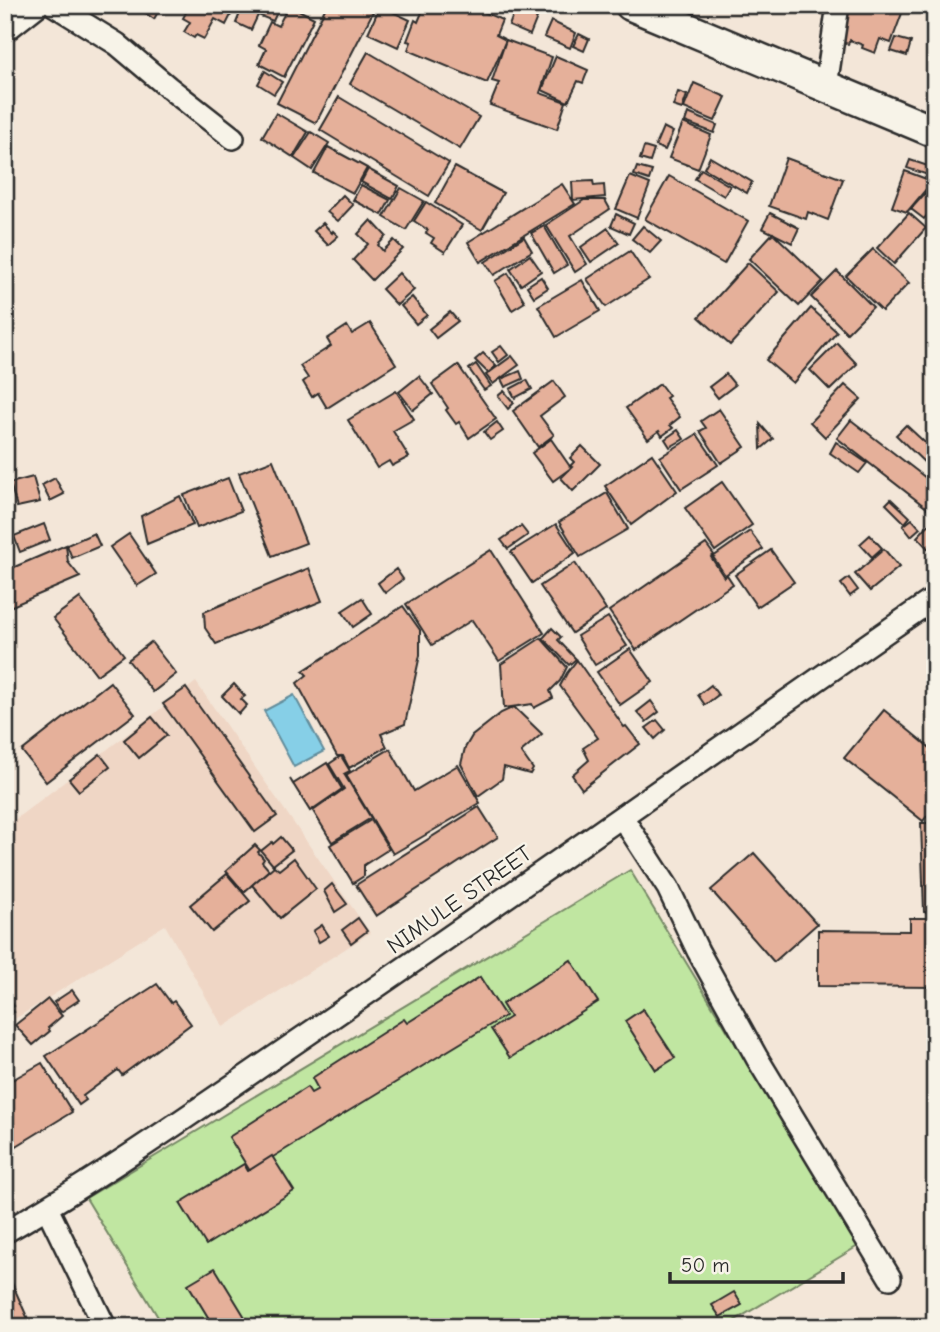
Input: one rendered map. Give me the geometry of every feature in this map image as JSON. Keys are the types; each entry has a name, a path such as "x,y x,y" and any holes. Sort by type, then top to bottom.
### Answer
{"street":[{"path":"5,31 38,5"},
{"path":"54,5 117,44 233,138"},
{"path":"631,5 935,132"},
{"path":"826,86 838,5"},
{"name":"NIMULE STREET","path":"5,1232 47,1208 165,1130 424,955 935,598"},
{"path":"622,817 668,888 698,951 757,1058 890,1278"},
{"path":"47,1208 105,1327"}],"shaded area":[{"path":"196,682 370,933 223,1027 165,925 5,1025 5,827"}],"green space":[{"path":"630,870 858,1246 724,1327 164,1327 86,1198"}],"water":[{"path":"294,695 324,751 294,767 264,711"}],"building":[{"path":"134,5 162,5 154,19"},
{"path":"190,5 236,5 226,25 215,19 204,39 196,35 194,38 184,32 190,22 183,18"},
{"path":"242,5 273,5 279,8 273,21 258,15 251,30 236,23"},
{"path":"289,5 314,18 284,77 259,64 266,49 259,45 270,22 278,26"},
{"path":"327,5 359,5 373,12 316,123 277,103"},
{"path":"425,5 481,5 479,10 502,20 496,35 506,40 487,83 408,50 411,42 407,41 415,20 418,22"},
{"path":"508,5 515,5 538,15 530,35 509,26 513,15 506,12"},
{"path":"847,5 905,5 891,43 880,39 875,53 850,40 848,44 834,39"},
{"path":"380,6 410,20 398,47 368,33"},
{"path":"551,21 576,33 570,48 544,37"},
{"path":"579,34 589,39 584,51 573,46"},
{"path":"896,38 911,42 907,56 891,51"},
{"path":"506,40 552,57 540,93 566,102 557,129 490,105 499,83 492,81"},
{"path":"368,52 479,117 460,149 350,84"},
{"path":"556,56 588,70 583,83 578,81 568,102 542,90"},
{"path":"265,71 282,82 274,94 258,84"},
{"path":"694,83 726,97 715,121 684,108"},
{"path":"678,92 687,95 682,109 673,106"},
{"path":"339,97 449,163 429,196 320,130"},
{"path":"276,113 308,132 293,157 262,137"},
{"path":"688,113 717,125 714,133 685,122"},
{"path":"683,123 711,135 698,169 669,158"},
{"path":"663,127 673,132 665,150 655,146"},
{"path":"311,132 329,143 312,170 294,158"},
{"path":"328,147 367,168 353,193 314,173"},
{"path":"644,147 654,150 650,162 640,159"},
{"path":"710,157 752,182 747,193 704,168"},
{"path":"786,158 843,179 828,220 808,212 806,219 769,206"},
{"path":"910,160 934,168 931,176 907,168"},
{"path":"455,167 503,193 482,230 435,203"},
{"path":"637,167 652,171 649,180 634,175"},
{"path":"368,169 399,186 392,199 361,182"},
{"path":"701,169 730,186 724,196 695,179"},
{"path":"905,171 929,180 928,187 907,212 892,207"},
{"path":"630,176 650,184 637,218 616,209"},
{"path":"669,176 748,221 724,264 645,219"},
{"path":"593,181 594,186 604,185 605,197 573,200 572,182"},
{"path":"562,184 575,204 480,262 468,242"},
{"path":"361,185 390,200 382,215 353,200"},
{"path":"401,188 424,201 406,230 384,217"},
{"path":"928,190 935,195 935,206 924,219 911,209"},
{"path":"343,195 353,205 338,221 327,212"},
{"path":"584,200 605,200 610,209 570,236 587,264 575,272 546,225"},
{"path":"426,202 462,225 445,252 431,243 434,238 426,233 428,230 414,221"},
{"path":"770,213 799,228 792,243 762,228"},
{"path":"909,213 926,228 894,264 877,248"},
{"path":"616,214 634,223 629,234 611,226"},
{"path":"371,220 386,236 378,245 383,251 394,240 403,249 372,280 353,260 368,244 358,234"},
{"path":"323,223 338,236 328,245 314,231"},
{"path":"544,226 567,265 554,273 531,233"},
{"path":"643,226 661,241 650,253 632,239"},
{"path":"608,228 619,243 591,262 581,247"},
{"path":"773,233 823,281 799,306 749,259"},
{"path":"524,237 532,251 494,275 485,262"},
{"path":"873,249 909,283 882,311 846,276"},
{"path":"630,251 649,279 606,307 587,279"},
{"path":"530,255 541,271 521,285 510,269"},
{"path":"748,263 779,292 730,345 699,317"},
{"path":"837,271 873,307 847,333 811,297"},
{"path":"399,273 414,290 397,305 382,289"},
{"path":"508,273 525,302 512,310 495,281"},
{"path":"541,277 548,288 534,297 527,286"},
{"path":"582,280 600,311 556,337 538,306"},
{"path":"412,297 427,315 416,324 401,306"},
{"path":"811,308 837,332 793,383 766,360"},
{"path":"450,312 458,321 436,338 429,329"},
{"path":"370,323 396,364 327,408 318,393 312,397 303,382 308,378 300,366 331,346 327,339 347,326 352,334"},
{"path":"837,343 857,364 830,390 810,370"},
{"path":"501,346 508,355 499,362 492,352"},
{"path":"483,353 496,366 488,373 475,360"},
{"path":"512,356 519,365 493,384 486,375"},
{"path":"476,364 491,386 484,390 469,369"},
{"path":"458,365 496,419 469,438 459,422 456,424 446,410 448,408 432,384"},
{"path":"520,371 523,379 505,387 501,379"},
{"path":"726,374 735,385 718,398 709,387"},
{"path":"419,376 433,394 413,410 399,392"},
{"path":"527,380 532,389 515,398 510,389"},
{"path":"554,381 565,397 540,416 554,435 538,447 513,411"},
{"path":"660,384 669,396 666,398 680,417 670,425 673,428 662,436 659,431 648,439 626,408"},
{"path":"845,385 861,399 825,437 810,422"},
{"path":"396,391 414,419 393,431 409,457 392,466 389,461 377,468 348,420"},
{"path":"504,391 514,403 508,409 498,396"},
{"path":"719,409 745,447 721,463 700,431 706,428 701,421"},
{"path":"851,420 935,485 935,500 928,509 837,438"},
{"path":"497,422 503,431 490,440 484,432"},
{"path":"760,424 773,439 761,449"},
{"path":"906,425 935,452 935,459 928,466 896,435"},
{"path":"678,430 684,439 670,447 665,439"},
{"path":"697,434 718,465 681,489 660,457"},
{"path":"551,439 571,468 553,481 532,453"},
{"path":"836,442 867,463 859,473 830,453"},
{"path":"582,446 600,464 573,491 561,478 572,467 570,466 574,462 570,458"},
{"path":"652,454 677,491 631,525 605,486"},
{"path":"273,460 306,543 272,556 239,473"},
{"path":"33,477 40,502 17,507 10,483"},
{"path":"55,478 64,494 50,501 42,485"},
{"path":"228,478 241,511 197,528 184,495"},
{"path":"722,482 752,525 715,551 685,508"},
{"path":"607,493 628,529 580,557 559,522"},
{"path":"180,496 193,525 147,544 141,516"},
{"path":"891,499 910,517 905,523 886,504"},
{"path":"912,519 920,528 911,536 903,526"},
{"path":"933,520 935,522 934,555 917,537"},
{"path":"44,524 50,540 20,552 14,536"},
{"path":"556,524 575,553 532,583 511,552"},
{"path":"521,526 528,535 508,549 501,540"},
{"path":"750,531 763,549 725,575 713,557"},
{"path":"94,533 100,546 72,558 67,545"},
{"path":"129,534 156,574 137,586 110,547"},
{"path":"870,535 882,548 872,557 860,544"},
{"path":"706,544 724,577 727,575 733,584 636,650 609,611"},
{"path":"66,545 68,562 80,577 5,609 5,571"},
{"path":"884,549 899,567 870,591 855,574"},
{"path":"491,550 544,633 499,661 472,620 432,645 406,604"},
{"path":"771,550 794,582 757,607 735,575"},
{"path":"575,563 606,610 572,633 540,586"},
{"path":"309,568 322,601 216,644 205,628 204,612"},
{"path":"396,569 403,579 385,593 378,583"},
{"path":"849,578 858,590 850,596 841,584"},
{"path":"80,598 124,655 97,675 53,618"},
{"path":"362,598 372,614 353,627 342,611"},
{"path":"403,606 420,630 420,655 405,724 381,734 387,747 349,768 343,756 337,756 297,683 307,675 303,671"},
{"path":"608,617 627,646 595,665 577,636"},
{"path":"552,628 561,637 558,640 576,659 569,665 543,638"},
{"path":"541,638 567,667 560,681 550,691 553,698 534,708 532,704 504,708 501,664"},
{"path":"151,642 176,674 153,692 128,660"},
{"path":"630,649 653,682 620,705 597,672"},
{"path":"577,660 624,727 626,726 640,744 582,789 572,775 589,760 583,748 598,738 560,686"},
{"path":"110,682 135,714 46,782 22,751"},
{"path":"234,684 245,696 241,699 247,705 239,714 222,696"},
{"path":"711,685 718,695 705,705 698,695"},
{"path":"186,688 277,816 255,832 163,704"},
{"path":"651,701 659,712 646,722 637,712"},
{"path":"514,707 542,734 521,752 533,769 530,774 504,767 502,779 478,796 461,764 465,748 472,736 501,713"},
{"path":"884,710 935,752 935,806 923,821 844,758"},
{"path":"152,717 167,735 139,758 124,740"},
{"path":"657,720 665,730 655,739 646,728"},
{"path":"390,749 414,791 458,765 480,803 393,854 346,775"},
{"path":"100,754 110,767 79,791 69,779"},
{"path":"341,756 350,771 344,774 371,818 332,842 313,811 344,789 329,764"},
{"path":"327,763 342,789 310,811 293,784"},
{"path":"479,807 498,837 376,916 356,885"},
{"path":"371,820 389,849 364,865 364,876 353,883 330,845"},
{"path":"921,823 935,823 935,912 924,912"},
{"path":"281,837 292,850 273,865 261,851"},
{"path":"255,845 264,859 262,862 269,870 244,892 226,871"},
{"path":"754,853 817,924 774,962 711,890"},
{"path":"294,858 316,889 280,918 252,885 274,866 279,870"},
{"path":"227,874 250,901 212,932 190,905"},
{"path":"332,884 347,904 335,912 324,891"},
{"path":"358,918 367,931 351,943 342,930"},
{"path":"910,918 935,918 935,987 818,986 818,930 910,931"},
{"path":"322,925 329,936 319,942 313,931"},
{"path":"571,960 598,1002 510,1058 491,1029 510,1017 502,1004"},
{"path":"480,977 505,1016 250,1171 229,1137 307,1087 311,1093 318,1089 312,1078 404,1019 407,1023"},
{"path":"157,984 191,1024 122,1075 118,1070 83,1096 86,1100 79,1105 46,1056"},
{"path":"72,990 79,1000 61,1012 54,1002"},
{"path":"5,993 14,1006 11,1008 14,1012 5,1017"},
{"path":"48,999 62,1016 48,1028 50,1031 33,1045 15,1025"},
{"path":"643,1009 675,1058 656,1070 625,1021"},
{"path":"42,1063 72,1112 5,1153 5,1084"},
{"path":"272,1156 294,1191 206,1245 180,1203 244,1164 248,1171"},
{"path":"215,1268 251,1327 214,1327 188,1284"},
{"path":"11,1281 28,1319 5,1327 5,1284"},
{"path":"734,1292 742,1305 720,1317 712,1305"}]}
